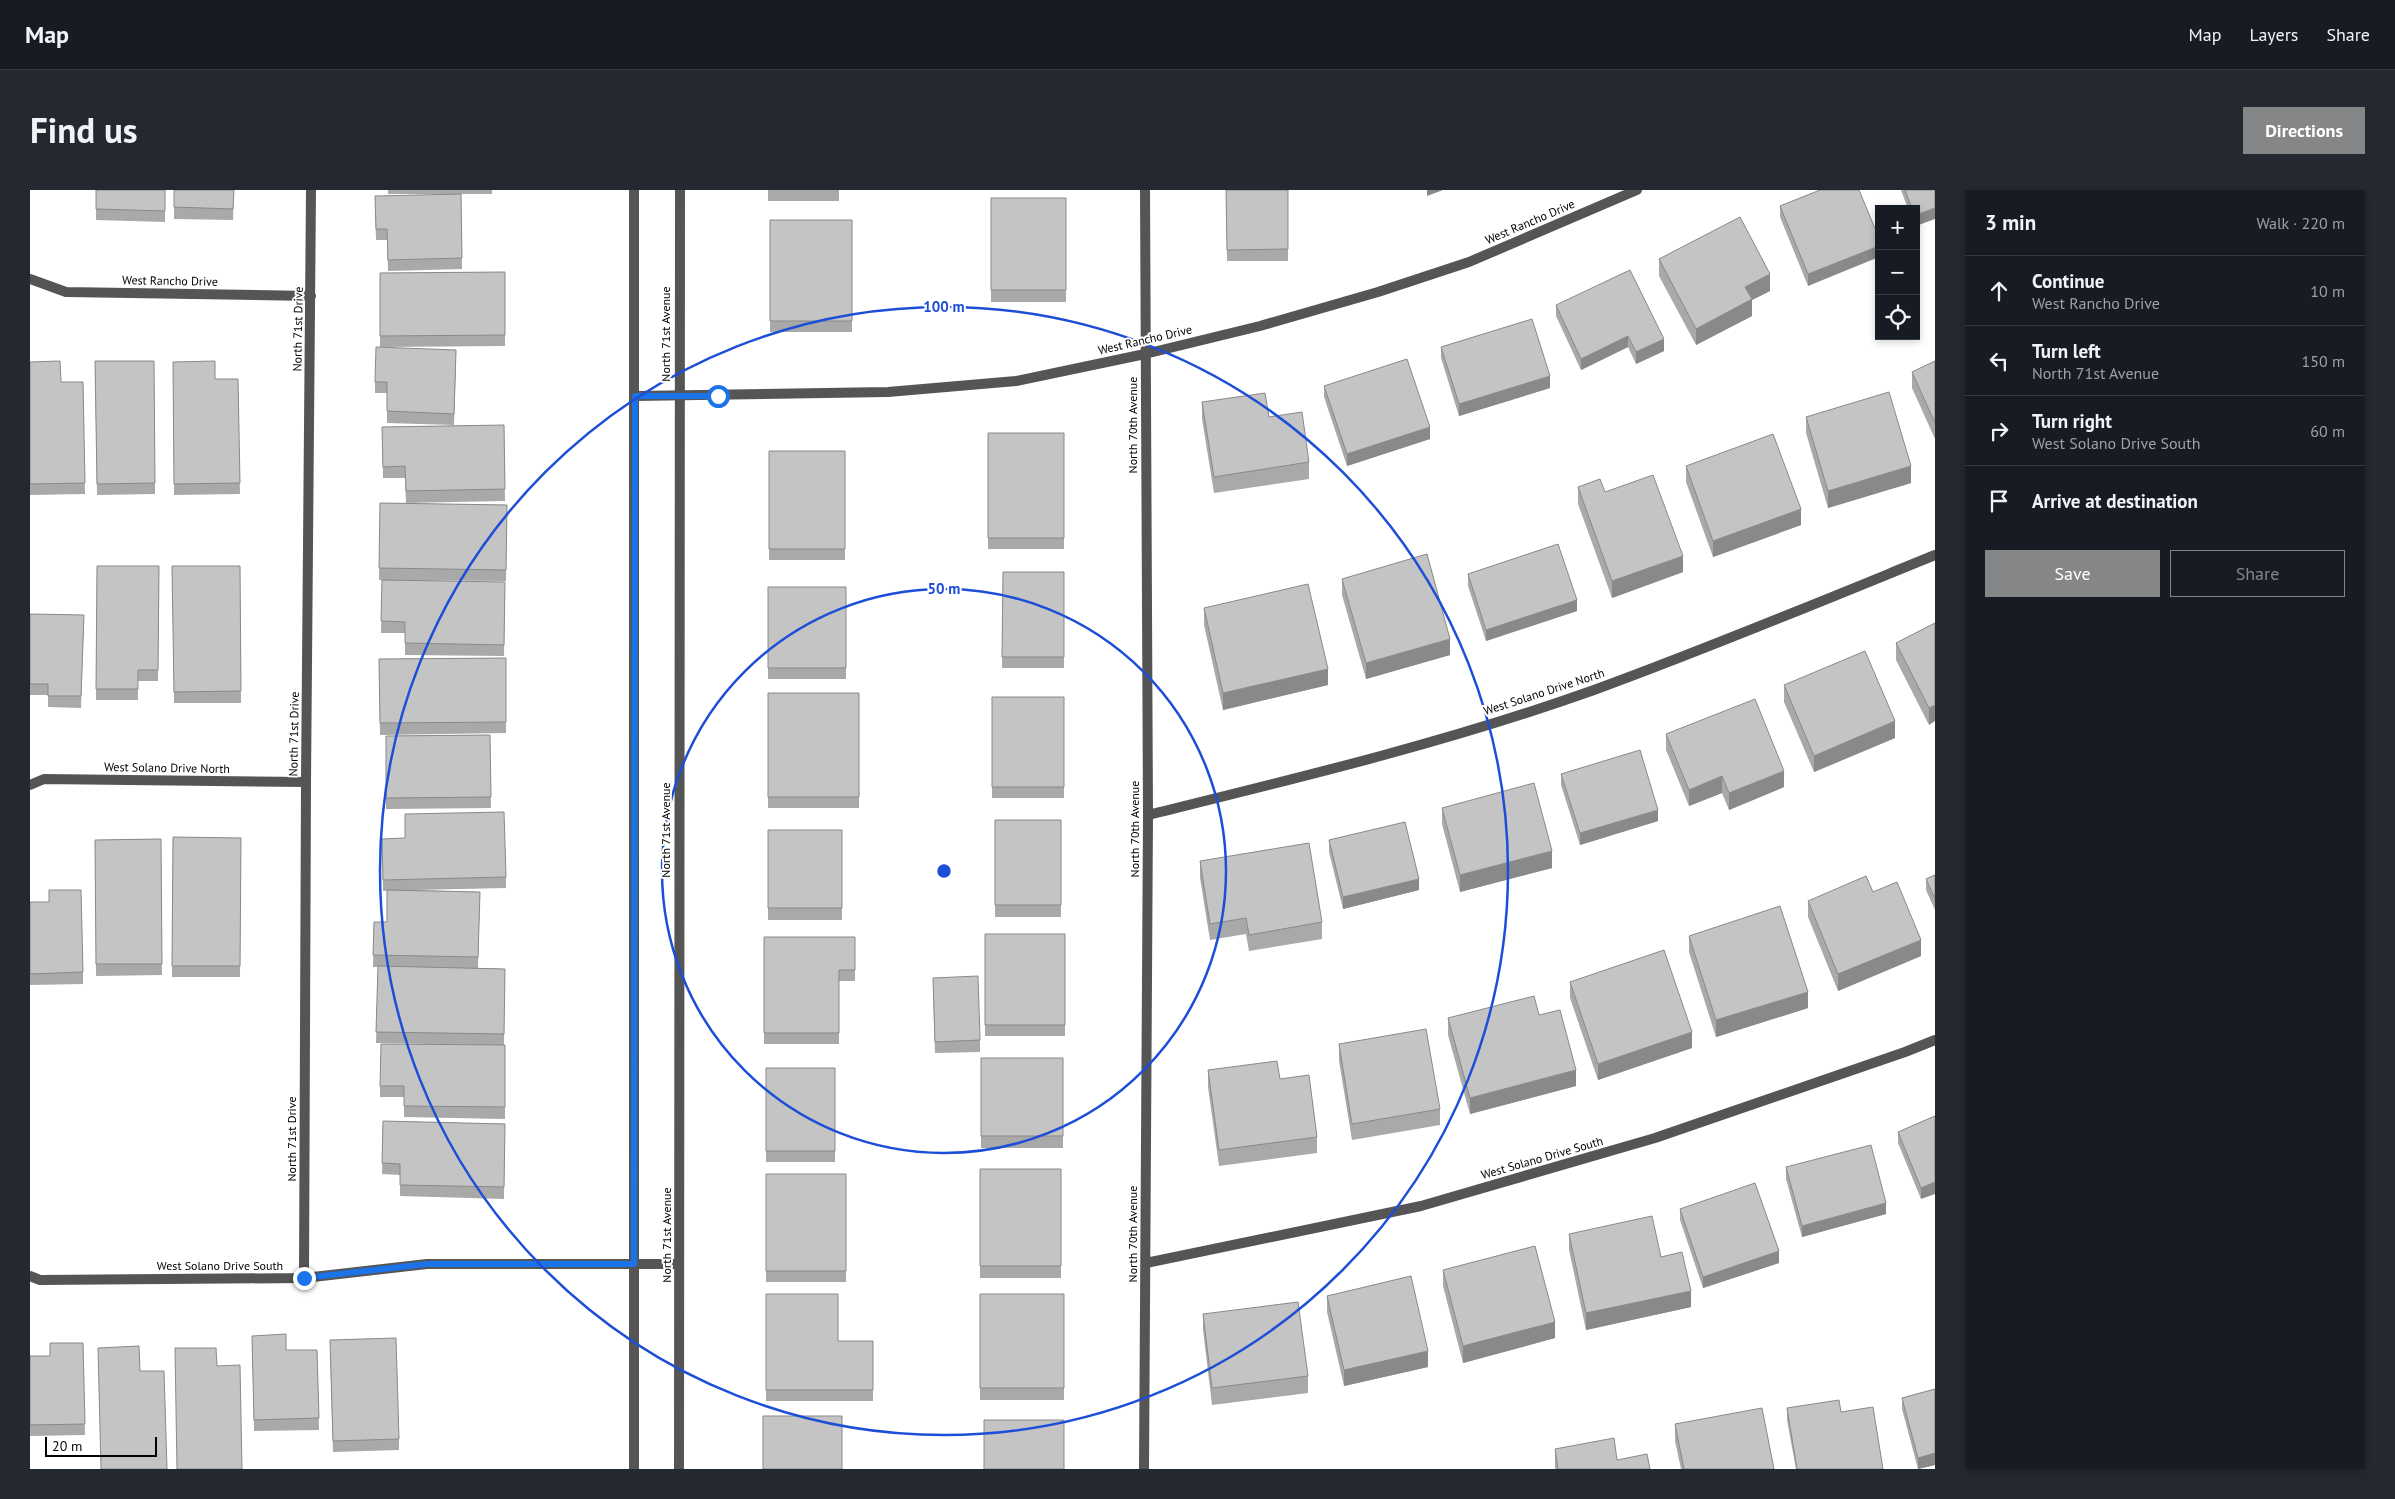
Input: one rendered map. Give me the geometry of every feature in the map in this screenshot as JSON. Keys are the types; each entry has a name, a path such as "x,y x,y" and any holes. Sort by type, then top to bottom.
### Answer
{"street":[{"name":"North 71st Drive","path":"304,1278 306,782 312,190"},
{"path":"634,190 634,1469"},
{"name":"North 71st Avenue","path":"679,1469 678,396 680,190"},
{"name":"North 70th Avenue","path":"1144,1469 1148,815 1145,190"},
{"name":"West Rancho Drive","path":"635,396 888,392 1016,381 1145,354 1260,326 1378,292 1469,262 1637,190"},
{"name":"West Rancho Drive","path":"30,279 66,292 311,296"},
{"name":"West Solano Drive North","path":"1148,815 1375,759 1592,690 1770,623 1935,554"},
{"name":"West Solano Drive North","path":"30,785 44,779 306,782"},
{"name":"West Solano Drive South","path":"1146,1263 1430,1204 1655,1138 1896,1056 1935,1040"},
{"name":"West Solano Drive South","path":"30,1276 40,1280 304,1278 427,1264 679,1264"}],"building":[{"path":"96,190 165,190 165,211 96,209"},
{"path":"174,190 234,190 233,209 174,207"},
{"path":"1226,190 1288,190 1288,249 1227,250"},
{"path":"1820,190 1859,190 1875,228 1875,248 1808,274 1780,206"},
{"path":"1905,190 1935,190 1935,208 1920,214 1920,205 1911,205"},
{"path":"461,194 462,258 388,260 387,229 376,229 375,196"},
{"path":"991,198 1066,198 1066,290 991,290"},
{"path":"1740,217 1770,274 1745,287 1752,299 1696,329 1659,259"},
{"path":"770,220 852,220 852,321 770,321"},
{"path":"1630,270 1664,339 1636,352 1628,336 1581,359 1556,305"},
{"path":"505,272 505,335 380,336 380,273"},
{"path":"1532,319 1550,376 1459,404 1441,347"},
{"path":"376,347 456,350 454,414 387,411 387,382 375,382"},
{"path":"1407,359 1430,427 1347,454 1324,386"},
{"path":"60,361 61,382 83,382 85,483 30,484 30,362"},
{"path":"95,361 154,361 155,483 97,484"},
{"path":"215,361 215,379 238,379 240,483 174,484 173,362"},
{"path":"1935,361 1935,423 1912,372"},
{"path":"1889,392 1911,466 1828,491 1806,417"},
{"path":"1265,393 1269,417 1302,412 1309,462 1214,477 1202,402"},
{"path":"504,425 505,489 406,491 405,466 383,467 382,427"},
{"path":"988,433 1064,433 1064,538 988,538"},
{"path":"1773,434 1801,509 1713,541 1686,466"},
{"path":"769,451 845,451 845,549 769,549"},
{"path":"1653,475 1683,556 1612,581 1578,487 1600,479 1605,492"},
{"path":"380,503 507,505 506,570 379,568"},
{"path":"1558,544 1577,600 1486,630 1468,574"},
{"path":"1427,554 1450,639 1366,663 1342,579"},
{"path":"97,566 159,566 158,670 138,670 138,689 96,689"},
{"path":"172,566 240,566 241,691 174,692"},
{"path":"1003,572 1064,572 1064,657 1002,657"},
{"path":"382,580 505,582 504,645 405,643 405,622 381,621"},
{"path":"1308,584 1328,669 1223,693 1204,608"},
{"path":"768,587 846,587 846,668 768,668"},
{"path":"30,614 84,615 81,696 48,696 48,684 30,684"},
{"path":"1935,623 1935,705 1929,708 1896,643"},
{"path":"1865,651 1895,721 1814,756 1784,685"},
{"path":"506,658 506,722 380,723 379,659"},
{"path":"768,693 859,693 859,797 768,797"},
{"path":"992,697 1064,697 1064,787 992,787"},
{"path":"1755,699 1784,771 1729,793 1722,776 1689,790 1666,734"},
{"path":"490,735 491,797 386,798 386,736"},
{"path":"1640,750 1658,810 1580,833 1561,774"},
{"path":"1534,783 1552,851 1460,875 1442,808"},
{"path":"504,812 506,877 383,880 382,839 405,838 405,814"},
{"path":"995,820 1061,820 1061,905 995,905"},
{"path":"1405,822 1419,879 1343,897 1329,840"},
{"path":"768,830 842,830 842,908 768,908"},
{"path":"173,837 241,838 240,966 172,966"},
{"path":"161,839 162,964 96,964 95,840"},
{"path":"1309,843 1322,922 1249,935 1246,918 1210,924 1200,861"},
{"path":"1935,875 1935,899 1926,879"},
{"path":"1866,876 1873,892 1897,882 1921,940 1838,974 1808,901"},
{"path":"49,890 81,890 83,972 30,974 30,902 49,902"},
{"path":"387,890 480,892 478,957 373,955 374,922 387,922"},
{"path":"1780,906 1808,992 1716,1020 1689,936"},
{"path":"985,934 1065,934 1065,1025 985,1025"},
{"path":"764,937 855,937 855,970 839,970 839,1033 764,1033"},
{"path":"1664,950 1692,1032 1598,1064 1570,982"},
{"path":"378,966 505,969 504,1034 376,1032"},
{"path":"978,976 980,1040 935,1042 933,978"},
{"path":"1534,996 1539,1015 1560,1010 1576,1070 1470,1098 1448,1018"},
{"path":"1426,1029 1440,1109 1352,1124 1339,1044"},
{"path":"381,1044 505,1045 505,1107 404,1106 404,1086 380,1086"},
{"path":"981,1058 1063,1058 1063,1136 981,1136"},
{"path":"1277,1061 1280,1079 1309,1075 1317,1137 1219,1150 1208,1070"},
{"path":"766,1068 835,1068 835,1151 766,1151"},
{"path":"1935,1116 1935,1182 1921,1188 1898,1132"},
{"path":"383,1121 505,1124 504,1187 400,1185 400,1164 382,1163"},
{"path":"1871,1145 1886,1203 1802,1226 1786,1167"},
{"path":"980,1169 1061,1169 1061,1266 980,1266"},
{"path":"766,1174 846,1174 846,1271 766,1271"},
{"path":"1755,1183 1779,1251 1703,1277 1680,1209"},
{"path":"1652,1216 1661,1257 1682,1252 1691,1291 1586,1313 1569,1234"},
{"path":"1535,1246 1555,1322 1463,1346 1443,1270"},
{"path":"1411,1276 1428,1351 1344,1370 1327,1296"},
{"path":"766,1294 838,1294 838,1341 873,1341 873,1390 766,1390"},
{"path":"980,1294 1064,1294 1064,1388 980,1388"},
{"path":"1298,1302 1308,1376 1212,1388 1203,1314"},
{"path":"286,1334 286,1350 317,1350 319,1418 254,1420 252,1336"},
{"path":"396,1338 399,1439 333,1441 330,1340"},
{"path":"50,1343 83,1343 85,1424 30,1425 30,1356 50,1356"},
{"path":"139,1346 140,1371 164,1371 167,1469 101,1469 98,1348"},
{"path":"175,1348 216,1348 217,1366 240,1365 242,1469 177,1469"},
{"path":"1935,1389 1935,1453 1918,1458 1902,1398"},
{"path":"1839,1400 1841,1412 1873,1407 1883,1469 1797,1469 1787,1408"},
{"path":"1762,1408 1774,1469 1684,1469 1675,1424"},
{"path":"763,1416 842,1416 842,1469 763,1469"},
{"path":"984,1420 1064,1420 1064,1469 984,1469"},
{"path":"1614,1438 1617,1460 1647,1454 1650,1469 1558,1469 1555,1449"}],"route":[{"path":"304,1278 427,1264 634,1264 635,396 718,396"}]}
